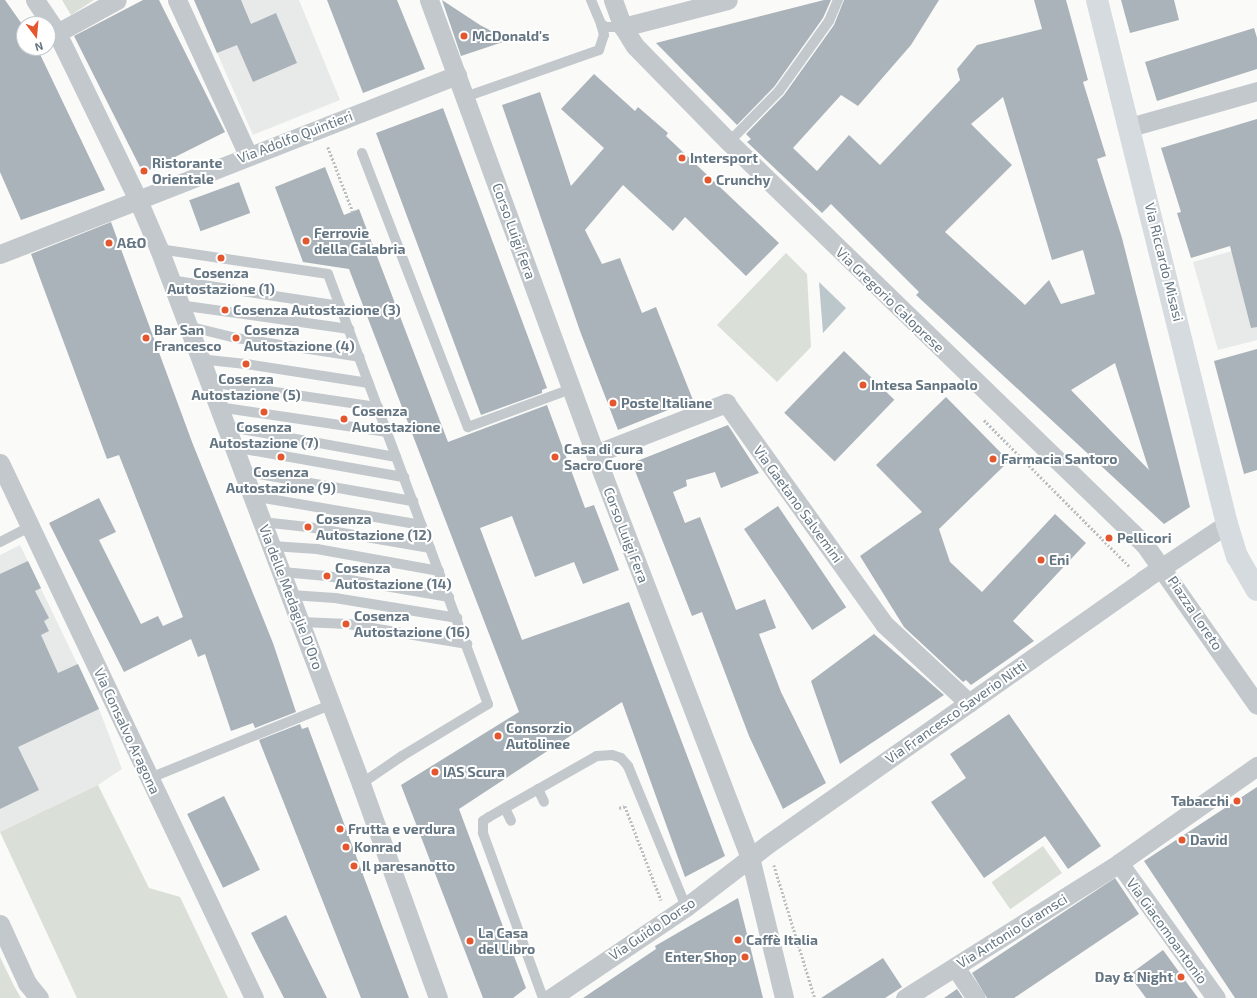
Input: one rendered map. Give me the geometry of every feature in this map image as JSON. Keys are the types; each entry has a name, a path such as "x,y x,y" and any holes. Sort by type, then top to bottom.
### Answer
{"street":[{"name":"Via delle Medaglie D'Oro","path":"35,0 57,33 137,198 159,249 178,305 291,595 362,784 438,998"},
{"path":"57,33 117,0"},
{"path":"177,0 248,155"},
{"name":"Corso Luigi Fera","path":"429,0 595,454 750,857 784,998"},
{"name":"Via Gregorio Caloprese","path":"614,0 623,27 635,46 729,142 1146,545 1163,566"},
{"path":"623,27 728,0"},
{"name":"Via Riccardo Misasi","path":"1097,0 1130,127 1227,524"},
{"name":"Via Adolfo Quintieri","path":"0,254 137,198 457,75"},
{"path":"1130,127 1257,91"},
{"name":"Via Gaetano Salvemini","path":"595,454 726,404 884,624 969,703"},
{"name":"Via Consalvo Aragona","path":"0,464 254,998"},
{"path":"1227,524 1237,556 1257,590"},
{"name":"Piazza Loreto","path":"1227,524 1163,566 1257,705"},
{"name":"Via Francesco Saverio Nitti","path":"750,857 1163,566"},
{"path":"1119,863 1257,766"},
{"name":"Via Guido Dorso","path":"550,998 686,907 750,857"},
{"name":"Via Antonio Gramsci","path":"905,998 1119,863"},
{"name":"Via Giacomoantonio","path":"1119,863 1216,998"},
{"path":"0,924 27,983 39,998"},
{"path":"955,967 976,998"}],"lane":[{"path":"465,97 599,50 604,35 591,0"},
{"path":"729,142 779,91 829,21 838,0"},
{"path":"601,24 606,27 623,27"},
{"path":"362,153 468,427 571,389"},
{"path":"159,249 328,274 360,357 488,704 362,784"},
{"path":"170,280 340,306"},
{"path":"178,305 349,329"},
{"path":"187,326 236,338 360,357"},
{"path":"199,359 246,364 369,383"},
{"path":"208,382 378,407"},
{"path":"218,407 387,432"},
{"path":"225,426 396,457"},
{"path":"233,447 404,477"},
{"path":"242,471 413,502"},
{"path":"252,496 422,525"},
{"path":"262,522 308,527 430,548"},
{"path":"0,542 30,527"},
{"path":"272,546 317,549 439,571"},
{"path":"282,572 327,576 449,597"},
{"path":"291,595 336,598 457,618"},
{"path":"301,622 348,624 467,644"},
{"path":"150,778 332,704"},
{"path":"543,998 483,833 483,821 597,756 612,755 622,758 628,766 686,907"},
{"path":"538,789 544,802"},
{"path":"505,808 510,821"}],"path":[{"path":"328,146 352,212"},
{"path":"619,808 625,806 661,900 660,904"},
{"path":"768,844 815,998"}],"shaded area":[{"path":"62,0 94,0 71,15"},
{"path":"194,0 299,0 340,100 253,135"},
{"path":"1257,244 1257,340 1218,350 1193,262"},
{"path":"786,253 807,274 811,347 777,382 717,325"},
{"path":"819,282 846,308 823,333"},
{"path":"20,545 99,709 122,769 98,785 0,832 0,555"},
{"path":"98,785 149,888 180,897 228,998 77,998 0,832"},
{"path":"1043,846 1062,873 1010,909 991,882"},
{"path":"0,957 14,986 21,998 0,998"}],"building":[{"path":"0,0 5,0 16,16 16,56 41,56 105,190 21,220 0,172"},
{"path":"143,0 159,0 225,132 143,173 74,36"},
{"path":"194,0 241,0 251,24 276,13 297,63 253,82 237,45 217,53"},
{"path":"327,0 397,0 425,69 363,93"},
{"path":"442,0 480,25 509,40 461,56"},
{"path":"824,0 831,0 823,18 774,87 737,125 656,43"},
{"path":"844,0 939,0 911,45 858,106 841,95 793,148 817,171 849,135 880,165 960,80 957,69 977,45 1042,29 1034,0 1066,0 1088,80 1083,82 1106,156 1097,159 1122,238 1190,507 1164,524 916,295 919,292 831,204 822,213 747,142 751,139 746,134 784,95 834,25","holes":["1003,97 1052,260 1083,250 1095,294 1061,304 1049,280 1025,305 945,232 1012,165 971,124","1115,363 1149,470 1071,390"]},
{"path":"1121,0 1174,0 1179,20 1130,33"},
{"path":"1254,28 1257,38 1257,69 1157,101 1145,62"},
{"path":"594,74 635,111 638,107 668,133 666,136 779,243 746,276 685,217 673,231 623,185 585,230 602,264 620,258 642,313 656,307 693,400 618,430 580,331 502,105 540,92 571,186 604,148 561,109"},
{"path":"443,108 547,388 542,390 542,393 481,415 376,133"},
{"path":"1257,119 1257,327 1251,328 1230,246 1191,258 1177,213 1181,212 1161,148"},
{"path":"325,167 344,215 359,209 448,442 547,405 585,508 594,505 619,570 583,584 574,562 535,577 512,516 480,528 522,640 629,602 725,856 685,877 622,702 459,809 526,988 513,998 483,998 401,785 519,712 349,269 303,262 275,187"},
{"path":"239,182 250,213 200,231 189,200"},
{"path":"111,222 192,442 273,643 296,712 255,728 253,723 231,731 205,654 198,657 191,639 124,672 49,523 99,498 116,532 99,540 141,624 158,616 163,626 183,617 119,455 107,459 31,254"},
{"path":"1257,349 1257,470 1244,474 1214,361"},
{"path":"844,351 894,400 835,461 784,413"},
{"path":"946,397 1009,461 939,529 950,562 982,592 1055,514 1086,543 1013,621 1034,641 971,685 966,680 963,682 904,627 860,556 922,512 876,465"},
{"path":"728,425 759,473 721,488 715,472 686,480 687,486 673,492 685,523 700,517 736,610 765,599 776,628 759,634 781,692 826,783 783,809 749,736 702,612 692,616 632,463"},
{"path":"778,506 846,607 812,630 744,529"},
{"path":"28,561 41,588 35,591 49,618 44,621 49,631 41,635 58,673 78,664 99,709 18,747 39,790 0,809 0,574"},
{"path":"874,634 944,695 840,764 811,681"},
{"path":"1009,714 1101,846 1068,869 1045,836 984,878 931,802 966,778 950,754"},
{"path":"300,724 302,729 308,727 409,998 361,998 259,740"},
{"path":"1257,787 1257,998 1235,998 1144,861"},
{"path":"224,796 260,870 223,888 187,814"},
{"path":"1115,878 1139,914 1014,998 987,998 972,973"},
{"path":"738,898 763,998 583,998 656,949 655,946"},
{"path":"286,915 327,998 284,998 251,933"},
{"path":"1163,950 1198,998 1146,998 1129,975"},
{"path":"883,958 902,987 885,998 821,998"},
{"path":"957,989 963,998 944,998"}],"place":[{"name":"McDonald's","path":"464,36"},
{"name":"Intersport","path":"682,158"},
{"name":"Ristorante Orientale","path":"144,171"},
{"name":"Crunchy","path":"708,180"},
{"name":"Ferrovie della Calabria","path":"306,241"},
{"name":"A&O","path":"109,243"},
{"name":"Cosenza Autostazione (1)","path":"221,258"},
{"name":"Cosenza Autostazione (3)","path":"225,310"},
{"name":"Bar San Francesco","path":"146,338"},
{"name":"Cosenza Autostazione (4)","path":"236,338"},
{"name":"Cosenza Autostazione (5)","path":"246,364"},
{"name":"Intesa Sanpaolo","path":"863,385"},
{"name":"Poste Italiane","path":"613,403"},
{"name":"Cosenza Autostazione (7)","path":"264,412"},
{"name":"Cosenza Autostazione","path":"344,419"},
{"name":"Cosenza Autostazione (9)","path":"281,457"},
{"name":"Casa di cura Sacro Cuore","path":"555,457"},
{"name":"Farmacia Santoro","path":"993,459"},
{"name":"Cosenza Autostazione (12)","path":"308,527"},
{"name":"Pellicori","path":"1109,538"},
{"name":"Eni","path":"1041,560"},
{"name":"Cosenza Autostazione (14)","path":"327,576"},
{"name":"Cosenza Autostazione (16)","path":"346,624"},
{"name":"Consorzio Autolinee","path":"498,736"},
{"name":"IAS Scura","path":"435,772"},
{"name":"Tabacchi","path":"1237,801"},
{"name":"Frutta e verdura","path":"340,829"},
{"name":"David","path":"1182,840"},
{"name":"Konrad","path":"346,847"},
{"name":"Il paresanotto","path":"354,866"},
{"name":"Caffè Italia","path":"738,940"},
{"name":"La Casa del Libro","path":"470,941"},
{"name":"Enter Shop","path":"745,957"},
{"name":"Day & Night","path":"1181,977"}]}
